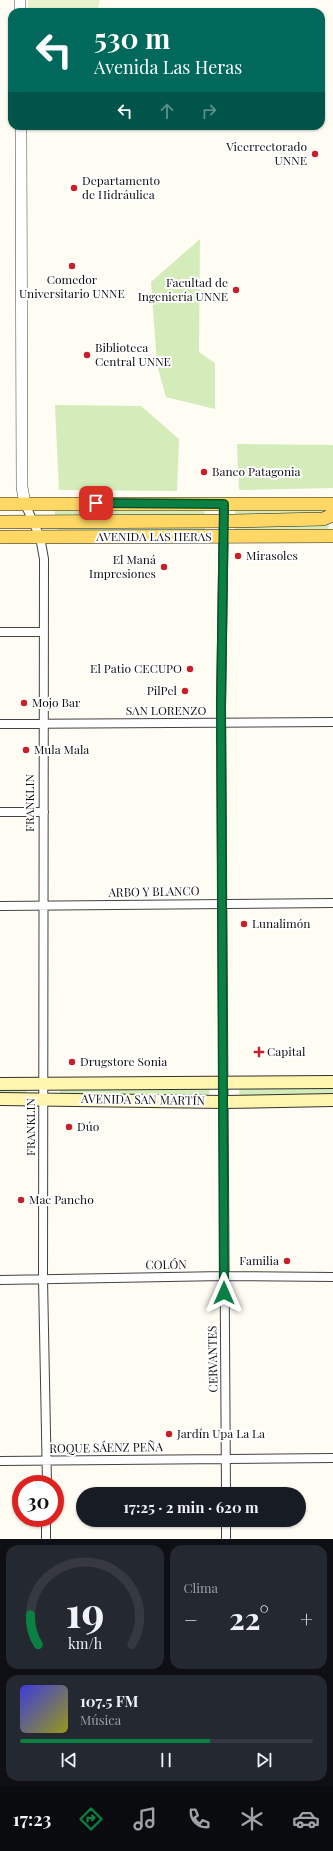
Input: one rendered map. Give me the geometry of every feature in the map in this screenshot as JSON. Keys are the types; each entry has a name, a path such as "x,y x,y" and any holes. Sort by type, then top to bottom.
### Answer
{"main road":[{"path":"0,504 333,504"},
{"name":"AVENIDA LAS HERAS","path":"0,522 330,519"},
{"name":"AVENIDA LAS HERAS","path":"0,537 333,536"},
{"name":"AVENIDA SAN MARTÍN","path":"0,1084 333,1082"},
{"name":"AVENIDA SAN MARTÍN","path":"0,1099 224,1102 333,1100"}],"street":[{"name":"FRANKLIN","path":"21,130 22,487 25,504 40,537 44,559 43,1279 46,1475"},
{"name":"CERVANTES","path":"224,504 222,904 226,1487"},
{"path":"0,632 44,632"},
{"name":"SAN LORENZO","path":"0,724 333,722"},
{"path":"0,812 44,812"},
{"name":"ARBO Y BLANCO","path":"0,906 333,903"},
{"name":"COLÓN","path":"0,1280 224,1276 333,1277"},
{"name":"ROQUE SÁENZ PEÑA","path":"0,1461 333,1458"},
{"path":"46,1527 46,1539"},
{"path":"226,1527 226,1539"}],"green space":[{"path":"28,0 100,0 98,8 28,8"},
{"path":"200,239 199,352 215,363 215,409 166,397 157,365 151,282"},
{"path":"55,405 141,406 179,439 177,491 59,490"},
{"path":"237,444 333,445 333,488 239,490"},
{"path":"331,508 330,513 235,516 235,509"},
{"path":"204,509 205,516 55,516 55,510"},
{"path":"205,523 205,530 58,533 58,526"},
{"path":"235,524 328,524 329,529 235,531"},
{"path":"207,1087 210,1090 208,1096 61,1096 59,1094 61,1089"},
{"path":"333,1087 333,1095 240,1096 239,1093 240,1088"},
{"path":"0,1088 27,1088 27,1095 0,1095"}],"place":[{"name":"Vicerrectorado UNNE","path":"315,154"},
{"name":"Departamento de Hidráulica","path":"74,188"},
{"name":"Comedor Universitario UNNE","path":"72,266"},
{"name":"Facultad de Ingeniería UNNE","path":"236,290"},
{"name":"Biblioteca Central UNNE","path":"87,355"},
{"name":"Banco Patagonia","path":"204,472"},
{"name":"Mirasoles","path":"238,556"},
{"name":"El Maná Impresiones","path":"164,567"},
{"name":"El Patio CECUPO","path":"190,669"},
{"name":"PilPel","path":"185,691"},
{"name":"Mojo Bar","path":"24,703"},
{"name":"Mula Mala","path":"26,750"},
{"name":"Lunalimón","path":"244,924"},
{"name":"Capital","path":"259,1052"},
{"name":"Drugstore Sonia","path":"72,1062"},
{"name":"Dúo","path":"69,1127"},
{"name":"Mac Pancho","path":"21,1200"},
{"name":"Familia","path":"287,1261"},
{"name":"Jardín Upa La La","path":"169,1434"}],"route":[{"path":"96,503 224,504 221,707 224,1293"}]}
